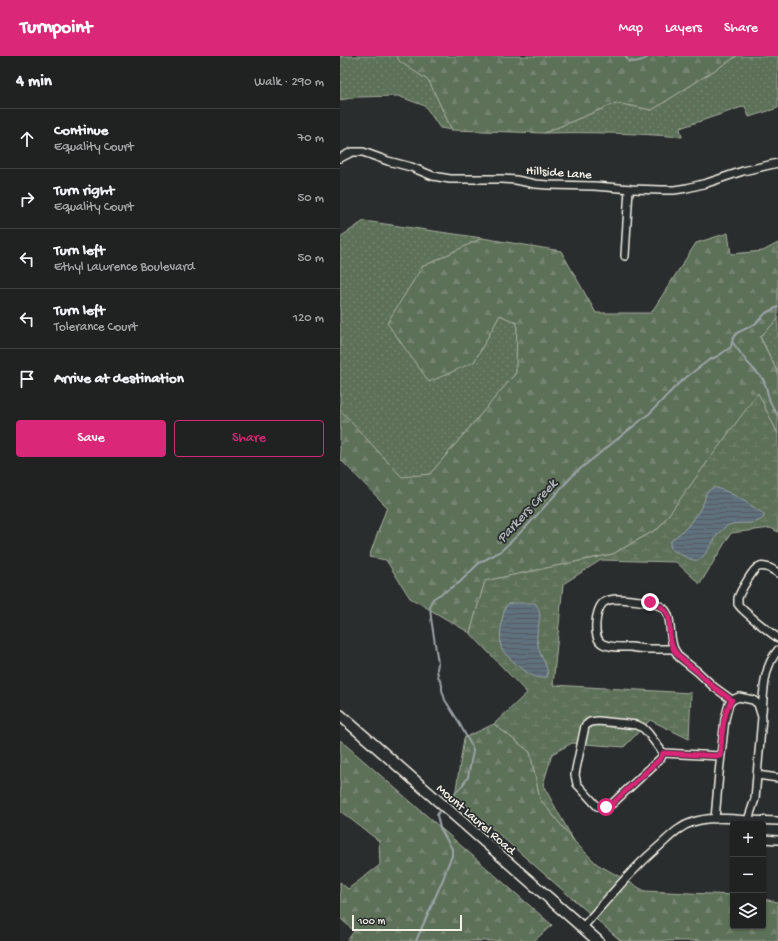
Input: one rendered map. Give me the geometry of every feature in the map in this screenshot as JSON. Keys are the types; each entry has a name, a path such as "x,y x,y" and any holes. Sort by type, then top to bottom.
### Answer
{"main road":[{"name":"Mount Laurel Road","path":"340,715 598,941"}],"street":[{"name":"Hillside Lane","path":"340,158 352,152 359,151 445,179 502,179 548,185 674,190 707,183 743,171 778,163"},
{"path":"625,256 629,189"},
{"path":"778,573 769,567 757,568 752,573 738,598 738,604 744,611 778,638"},
{"path":"674,649 616,647 602,644 598,640 596,634 600,606 605,602 618,599 650,602 663,608 668,613 670,620 671,643 679,657 714,687 732,700"},
{"path":"582,928 638,866 674,832 694,822 715,819 751,821 755,799 766,671 773,656 778,650"},
{"path":"715,819 720,756 725,719 729,704 732,700 740,696 753,700 758,704 762,714"},
{"path":"598,721 637,725 648,733 663,753 661,758 613,803 606,807 597,806 577,784 575,775 585,726 590,722 598,721"},
{"path":"663,753 720,756"},
{"path":"757,775 778,778"},
{"path":"766,821 778,821"},
{"path":"766,840 778,840"}],"green space":[{"path":"340,56 397,56 400,61 429,81 452,130 440,128 425,106 398,96 358,97 340,100"},
{"path":"397,56 737,56 652,110 616,103 544,133 452,130 429,81 399,61"},
{"path":"737,56 778,56 778,108 749,117 745,106 680,128 682,137 613,133 544,133 616,103 652,110"},
{"path":"364,221 482,238 422,267 474,362 500,315 517,323 516,373 430,474 402,478 340,410 340,237"},
{"path":"728,233 731,254 763,251 778,243 778,319 760,337 778,373 778,434 758,394 659,528 613,554 485,581 470,633 410,598 386,560 369,557 387,507 340,459 340,410 402,477 430,474 516,373 517,323 500,315 474,362 429,382 387,323 422,267 482,238 561,251 596,313 651,313 696,243"},
{"path":"778,319 778,373 760,336"},
{"path":"758,393 778,434 778,532 771,528 731,533 700,584 676,562 601,560 563,584 553,685 691,693 689,739 650,720 624,747 572,743 552,754 543,785 574,841 540,799 530,752 494,724 527,693 470,633 485,581 613,554 659,528"},
{"path":"494,724 530,752 540,799 574,841 597,864 645,891 730,895 730,929 766,929 766,900 778,902 778,941 621,941 455,796 464,738"},
{"path":"340,740 552,925 534,941 347,941 354,931 340,918 340,882 348,889 380,865 379,841 340,811"}],"water":[{"path":"712,488 724,490 764,514 764,517 760,521 729,525 720,531 701,558 692,560 672,550 670,542 694,519 704,502 706,493"},
{"path":"510,603 535,603 538,607 540,616 537,640 540,652 547,668 547,677 538,678 527,673 502,650 500,641 505,608"}],"waterway":[{"path":"626,56 628,61 634,62 650,56"},
{"name":"Parkers Creek","path":"447,801 462,786 468,777 473,751 457,719 445,700 442,685 438,676 438,663 431,618 431,602 434,598 459,583 479,563 501,551 527,526 575,473 650,413 677,385 689,375 709,360 731,347 733,338 737,333 755,324 766,313 778,307"},
{"path":"733,343 747,362 763,379 769,399 778,416"},
{"name":"Parkers Creek","path":"416,941 452,856 452,849 440,828 437,815 439,812"}],"route":[{"path":"606,807 613,803 661,758 663,753 720,756 726,711 732,700 714,687 679,657 671,643 670,620 668,613 663,608 650,602"}]}
